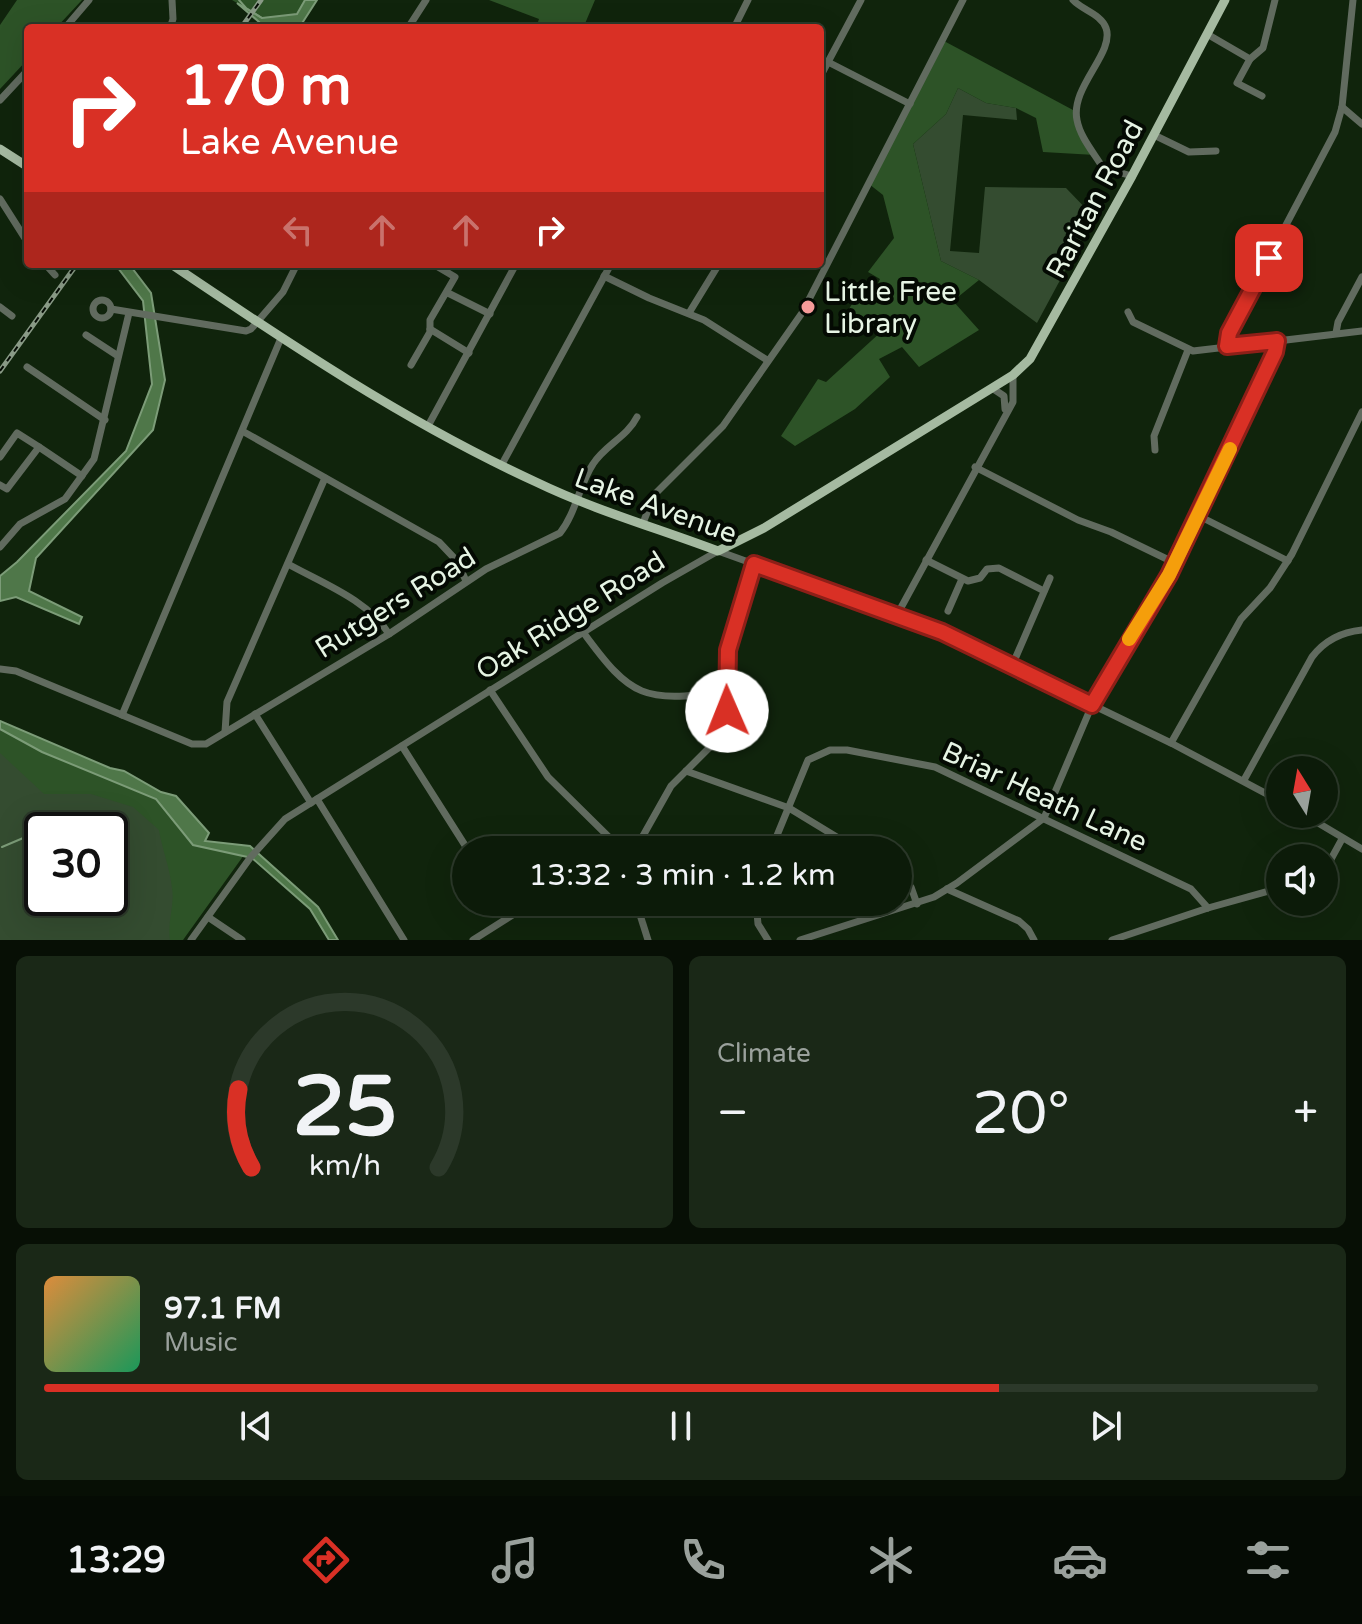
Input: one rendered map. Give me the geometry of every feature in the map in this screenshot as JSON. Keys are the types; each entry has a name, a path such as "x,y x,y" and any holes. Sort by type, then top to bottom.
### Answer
{"main road":[{"name":"Raritan Road","path":"1013,375 1040,344 1225,0"},
{"path":"0,149 24,164"},
{"name":"Lake Avenue","path":"177,268 281,338 501,466 577,500 718,551"},
{"name":"Oak Ridge Road","path":"718,551 764,528 1013,375"}],"street":[{"path":"68,24 89,0"},
{"path":"171,24 174,10 172,0"},
{"path":"411,24 426,0"},
{"path":"736,24 748,0"},
{"path":"824,70 861,0"},
{"path":"643,523 654,495 723,426 810,299 963,0"},
{"path":"1073,0 1104,24 1107,35 1081,91 1076,117 1080,130 1103,168 1132,176"},
{"path":"1262,96 1237,83 1250,59 1263,48 1275,0"},
{"path":"1227,346 1229,333 1335,132 1342,107 1353,0"},
{"path":"1207,34 1250,59"},
{"path":"828,62 910,104"},
{"path":"0,100 24,74"},
{"path":"1342,107 1362,124"},
{"path":"1154,135 1189,152 1216,151"},
{"path":"0,199 24,237"},
{"path":"49,268 55,275"},
{"path":"111,309 240,331 251,329 283,292 295,268"},
{"path":"411,365 430,332 430,320 455,277 440,268"},
{"path":"428,426 513,268"},
{"path":"501,466 609,268"},
{"path":"689,313 717,268"},
{"path":"604,276 704,320 767,360"},
{"path":"1336,333 1338,322 1362,277"},
{"path":"448,293 490,314"},
{"path":"0,307 12,316"},
{"path":"1128,312 1133,322 1188,350 1362,331"},
{"path":"0,547 20,524 61,503 98,450 129,313"},
{"path":"429,328 469,353"},
{"path":"86,335 118,356"},
{"path":"122,715 244,432 281,338"},
{"path":"800,940 917,904 947,889 1044,818 1092,705 1199,516 1275,352 1277,341"},
{"path":"1155,450 1154,436 1188,350"},
{"path":"27,367 105,420"},
{"path":"897,615 1013,402 1013,375"},
{"path":"992,388 1004,396 1004,415"},
{"path":"1171,743 1241,619 1270,588 1288,561 1362,412"},
{"name":"Rutgers Road","path":"0,669 16,671 197,745 206,744 389,634 466,581 560,533 568,523 594,463 633,426 637,417"},
{"path":"244,432 439,542 457,561 466,581"},
{"path":"0,457 17,433 82,476"},
{"path":"0,485 7,489 39,447"},
{"path":"975,467 1078,520 1111,532 1175,563"},
{"path":"225,732 227,702 325,478"},
{"path":"1199,516 1288,561"},
{"name":"Lake Avenue","path":"718,551 942,632 1266,793"},
{"name":"Oak Ridge Road","path":"191,940 256,850 285,819 718,551"},
{"path":"926,560 962,579 976,580 987,569 994,567 1044,591"},
{"path":"288,564 362,606 381,622 389,634"},
{"path":"642,836 659,803 720,735 727,711 730,642 754,564"},
{"path":"1012,666 1050,578"},
{"path":"948,611 962,579"},
{"path":"1244,780 1312,657 1326,642 1337,636 1362,630"},
{"path":"583,632 618,678 639,691 670,696 726,692"},
{"path":"490,690 548,777 608,836"},
{"path":"255,714 404,940"},
{"path":"402,746 459,836"},
{"name":"Briar Heath Lane","path":"776,836 808,760 830,750 847,750 935,767 1191,889 1208,908"},
{"path":"686,771 787,807 835,836"},
{"path":"1325,828 1362,849"},
{"path":"1338,846 1342,839"},
{"path":"947,889 1019,921 1034,940"},
{"path":"912,890 917,904"},
{"path":"1112,940 1266,892"},
{"path":"473,940 509,916"},
{"path":"640,916 648,940"},
{"path":"757,916 758,924 768,940"},
{"path":"208,917 242,940"}],"shaded area":[{"path":"17,0 82,0 60,24 24,24 24,63 0,89 0,25"},
{"path":"232,0 305,0 297,14 262,18"},
{"path":"305,0 317,0 302,24 258,24 237,3 262,18 297,14"},
{"path":"489,0 595,0 585,24 537,24 539,19"},
{"path":"944,41 1073,110 1095,155 1043,152 1036,118 1016,108 986,103 958,88 946,114 913,144 941,261 979,280 953,301 979,330 919,367 902,347 879,359 890,377 855,409 795,446 781,436 818,379 826,382 882,331 847,312 859,293 871,298 880,279 868,272 894,238 883,195 869,184"},
{"path":"958,88 986,103 1016,108 1017,120 963,115 950,251 979,253 985,187 1066,188 1094,217 1037,323 979,280 941,261 913,144 946,114"},
{"path":"118,268 132,268 151,293 165,380 153,430 36,558 29,591 82,617 79,624 16,597 0,601 0,576 126,451 152,384 143,301"},
{"path":"0,721 110,768 124,771 161,792 176,796 209,833 205,841 250,846 318,907 338,940 329,940 310,909 252,858 193,845 156,799 42,752 0,729"},
{"path":"0,729 42,752 156,799 193,845 183,940 0,940"},
{"path":"3,730 42,752 156,799 193,845 244,855 183,940 170,940 173,894 159,830 133,807 91,794 44,794 0,753 0,732"}],"waterway":[{"path":"239,0 262,18"},
{"path":"2,847 24,838"}],"railway":[{"path":"244,24 261,0"},
{"path":"0,371 74,268"}],"slow traffic":[{"path":"1129,639 1169,575 1230,449"}],"place":[{"name":"Little Free Library","path":"808,307"}],"route":[{"path":"727,711 728,650 754,564 942,632 1092,705 1169,575 1275,352 1277,341 1227,346 1229,333 1269,258"}]}
